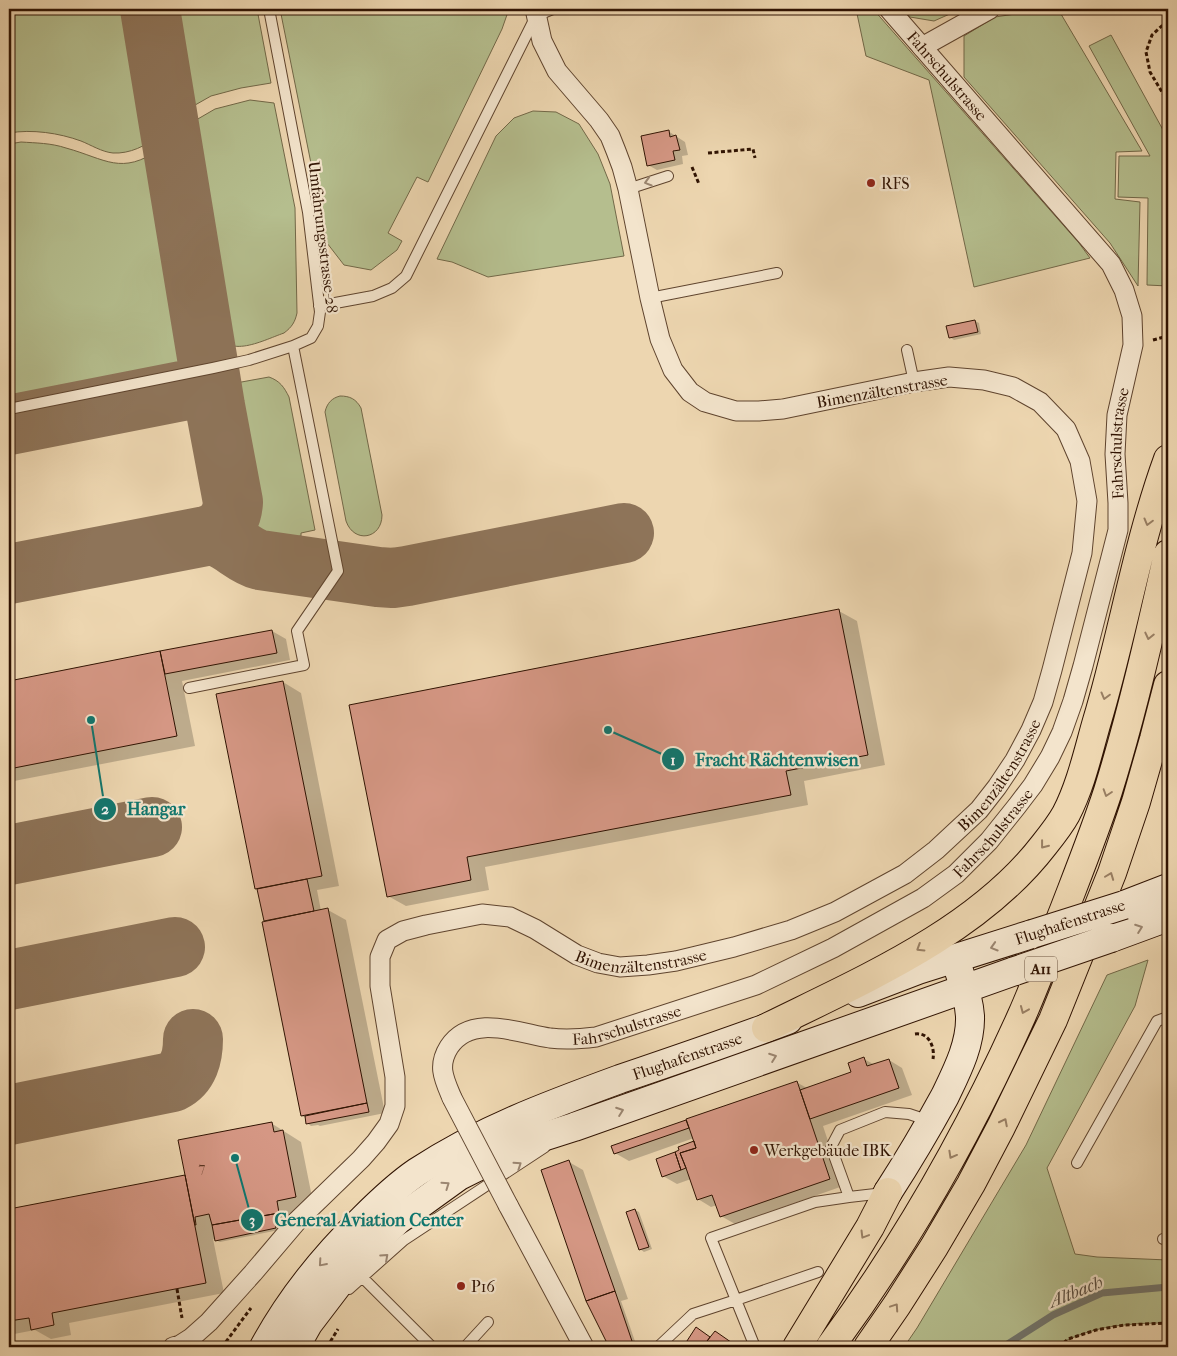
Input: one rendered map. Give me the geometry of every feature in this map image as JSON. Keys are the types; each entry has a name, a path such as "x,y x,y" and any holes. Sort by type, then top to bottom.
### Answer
{"highway":[{"path":"766,1028 876,974 956,925 1002,891 1023,870 1055,831 1066,814 1084,766 1112,667 1157,490 1168,459"},
{"name":"A11","path":"830,1347 915,1219 953,1153 1023,1013 1090,844 1108,791 1131,710 1168,554"},
{"name":"A11","path":"868,1347 929,1255 971,1184 1053,1020 1112,873 1141,784 1168,685"},
{"path":"797,1347 888,1192"}],"main road":[{"name":"Flughafenstrasse","path":"269,1338 294,1297 316,1269 379,1202 416,1173 458,1147 506,1123 557,1102 766,1028 918,970 1124,905 1168,888"},
{"name":"Flughafenstrasse","path":"295,1347 308,1324 340,1282 367,1250 398,1220 459,1176 527,1142 1168,918"},
{"path":"888,1192 931,1122 954,1077 965,1049 970,1015 965,988 956,958"}],"street":[{"name":"Fahrschulstrasse","path":"584,1347 452,1098 444,1078 442,1065 453,1041 462,1034 472,1030 489,1027 550,1038 578,1040 596,1037 756,985 834,948 924,898 956,874 989,841 1033,785 1062,732 1083,666 1118,530 1115,454 1117,415 1133,345 1132,316 1124,290 1111,264 889,9"},
{"path":"922,47 990,9"},
{"name":"Bimenzältenstrasse","path":"173,1347 191,1338 209,1322 298,1220 361,1159 389,1124 395,1106 395,1077 379,971 380,957 387,940 403,931 482,914 510,917 535,929 577,956 598,963 620,967 676,961 734,947 791,930 835,912 906,874 980,810 1015,760 1031,730 1052,670 1082,553 1087,501 1080,462 1066,429 1040,402 1012,387 984,380 949,377 914,382 783,409 767,410 736,411 705,402 690,392 673,370 660,339 628,189 610,136 599,120 557,71 542,41 535,13"},
{"name":"Flughafenstrasse","path":"253,1347 269,1338"}],"lane":[{"name":"Umfahrungsstrasse-28","path":"9,409 249,360 293,346 311,338 315,333 318,326 319,306 308,212 269,9"},
{"path":"319,306 373,296 392,288 406,276 535,13 553,9"},
{"path":"628,189 668,176"},
{"path":"650,298 777,273"},
{"path":"189,688 304,665 297,631 338,572 293,346"},
{"path":"907,350 914,382"},
{"path":"1077,1163 1157,1022 1168,1017"},
{"path":"849,1197 831,1147 840,1130 885,1112 909,1114 931,1122"},
{"path":"308,1324 363,1278 404,1240 574,1127"},
{"path":"755,1347 711,1238 815,1202 888,1192"},
{"path":"658,1347 692,1314 818,1272"},
{"path":"363,1278 432,1347"},
{"path":"464,1347 488,1322"}],"path":[{"path":"1168,22 1164,23 1152,35 1146,52 1150,72 1168,102"},
{"path":"708,153 753,149 755,158"},
{"path":"692,167 700,184"},
{"path":"910,1035 920,1033 927,1037 932,1045 934,1055 932,1062"},
{"path":"176,1289 182,1319"},
{"path":"1059,1347 1068,1339 1096,1330 1124,1325 1168,1323"},
{"path":"327,1347 340,1326"}],"green space":[{"path":"9,9 138,9 158,135 149,143 137,148 113,153 73,138 55,134 27,131 9,133"},
{"path":"164,9 257,9 271,83 211,96 181,113"},
{"path":"280,9 509,9 502,29 428,182 417,177 388,233 402,241 397,250 371,270 344,265 327,243"},
{"path":"856,9 873,9 1079,243 1090,258 974,287 929,80 866,56"},
{"path":"903,9 961,9 934,21 910,17"},
{"path":"1058,9 1142,151 1116,152 1115,199 1140,202 1138,286 1110,243 964,77 964,36 995,17"},
{"path":"1111,35 1168,139 1168,286 1147,285 1148,198 1118,197 1119,156 1150,156 1089,46"},
{"path":"250,100 274,103 295,208 297,313 293,324 284,333 254,344 234,346 226,343 219,337 214,326 184,127 215,109"},
{"path":"533,111 556,112 579,124 598,154 610,184 624,256 488,277 452,262 437,259 496,136 514,118"},
{"path":"21,142 55,145 113,163 134,162 160,149 192,342 188,355 178,364 170,368 9,399 9,144"},
{"path":"269,377 281,385 289,397 315,530 301,533 301,536 254,542 225,385"},
{"path":"340,396 352,399 361,408 382,515 378,529 373,534 367,536 355,533 346,521 325,412 330,401"},
{"path":"1148,960 1135,1006 1047,1168 1075,1254 1097,1257 1168,1260 1168,1323 1135,1324 1105,1328 1079,1335 1053,1347 904,1347 1026,1145 1107,975"}],"building":[{"path":"669,130 670,137 676,135 680,150 673,151 675,160 647,166 641,136"},
{"path":"975,320 978,332 949,338 946,326"},
{"path":"839,609 868,755 786,771 791,795 467,857 471,880 387,897 349,705"},
{"path":"272,630 277,653 165,674 160,651"},
{"path":"160,651 177,736 9,769 9,681"},
{"path":"283,681 322,876 255,889 216,694"},
{"path":"307,879 314,911 264,921 257,889"},
{"path":"328,908 367,1103 301,1116 262,922"},
{"name":"Werkgebäude IBK","path":"864,1057 867,1066 889,1059 899,1088 810,1119 800,1090 851,1072 848,1063"},
{"name":"Werkgebäude IBK","path":"797,1081 830,1179 720,1217 712,1195 697,1200 680,1153 696,1148 686,1119"},
{"path":"367,1103 369,1112 306,1124 305,1116"},
{"path":"686,1120 689,1128 614,1154 611,1146"},
{"path":"272,1122 274,1132 283,1130 296,1197 277,1201 279,1213 212,1225 209,1214 195,1217 195,1225 178,1140"},
{"path":"694,1141 696,1148 680,1153 686,1168 681,1170 675,1152 679,1150 678,1147"},
{"path":"675,1152 681,1170 662,1177 656,1159"},
{"path":"569,1160 615,1291 586,1301 541,1170"},
{"path":"185,1175 206,1283 52,1313 54,1325 31,1330 29,1318 9,1321 9,1209"},
{"path":"635,1209 649,1247 639,1250 626,1212"},
{"path":"279,1213 280,1223 275,1224 276,1228 215,1241 212,1225"},
{"path":"615,1291 634,1347 609,1347 586,1301"},
{"path":"696,1327 710,1337 703,1347 689,1347 685,1344"},
{"path":"715,1331 738,1347 715,1347 707,1341"}],"waterway":[{"name":"Altbach","path":"1003,1347 1053,1315 1102,1293 1168,1287"}],"taxiway":[{"path":"9,574 206,536 222,528 231,514 233,502 215,406 150,9"},
{"path":"9,425 192,389 206,394 215,406"},
{"path":"206,536 214,536 227,541 246,554 260,560 393,578 624,533"},
{"path":"9,855 152,827"},
{"path":"9,980 175,947"},
{"path":"9,1115 172,1082 178,1079 189,1064 193,1039"}],"place":[{"name":"RFS","path":"871,183"},
{"name":"Hangar","path":"91,720"},
{"name":"Fracht Rächtenwisen","path":"608,730"},
{"name":"Werkgebäude IBK","path":"754,1150"},
{"name":"General Aviation Center","path":"235,1158"},
{"name":"P16","path":"461,1286"}]}
